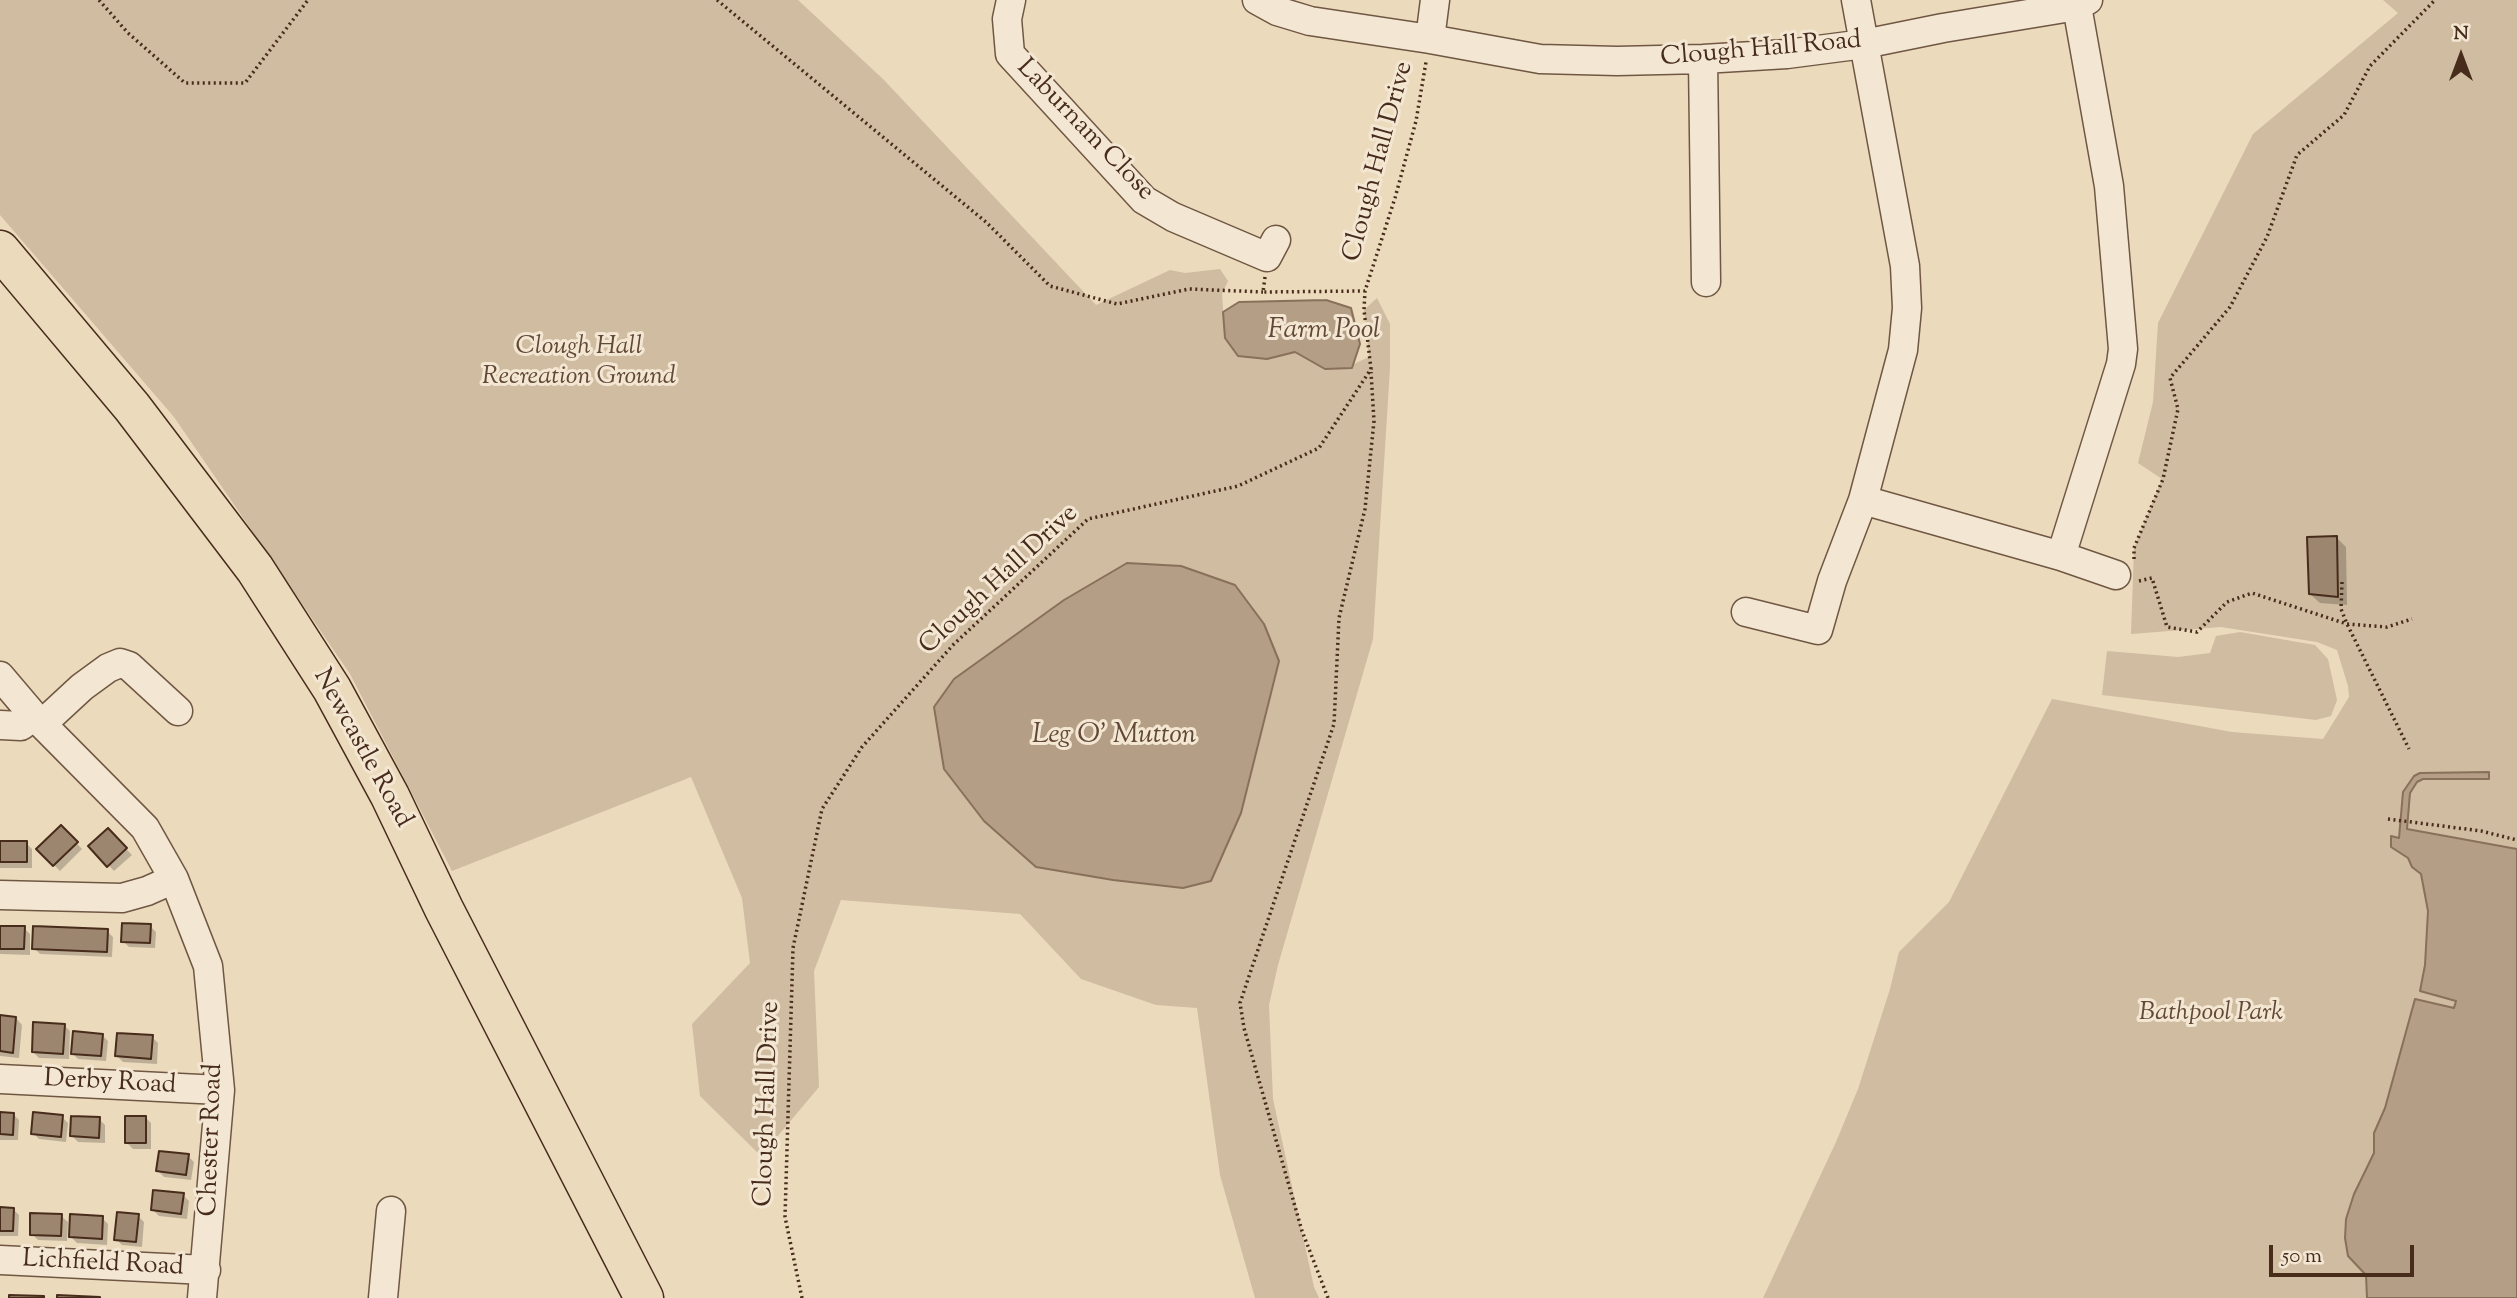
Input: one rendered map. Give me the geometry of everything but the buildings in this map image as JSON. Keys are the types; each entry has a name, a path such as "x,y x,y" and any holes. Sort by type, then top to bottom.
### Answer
{"highway":[{"name":"Newcastle Road","path":"0,250 132,407 238,547 332,690 390,796 444,909 644,1298"}],"street":[{"name":"Laburnam Close","path":"1011,0 1007,19 1010,54 1144,200 1173,217 1272,249"},
{"name":"Clough Hall Road","path":"1257,0 1277,11 1310,21 1540,59 1703,59 1787,54 1864,44 2083,3"},
{"path":"1430,39 1436,0"},
{"path":"1746,612 1818,630 1832,581 1863,500 1903,351 1907,308 1905,266 1856,0"},
{"path":"2061,556 2121,364 2123,349 2109,187 2083,3"},
{"path":"1703,59 1706,282"},
{"path":"1863,500 2061,556 2124,578"},
{"path":"0,725 21,726 38,720 108,668 120,663 130,666 178,711"},
{"name":"Chester Road","path":"0,676 38,720 145,828 174,878 208,966 219,1090 202,1298"},
{"path":"0,895 121,898 147,891 174,878"},
{"name":"Derby Road","path":"0,1079 219,1090"},
{"path":"383,1298 391,1211"},
{"name":"Lichfield Road","path":"0,1261 206,1270"}],"path":[{"path":"99,0 128,33 185,83 245,83 307,0"},
{"path":"717,0 986,222 1050,286 1117,303 1189,289 1263,292 1365,291"},
{"path":"2412,619 2387,627 2347,624 2252,593 2227,602 2197,632 2167,627 2152,579 2124,578 2163,479 2178,409 2170,379 2230,307 2267,237 2297,155 2344,115 2370,66 2435,0"},
{"name":"Clough Hall Drive","path":"802,1298 785,1217 793,948 822,809 862,747 953,645 1088,519 1238,486 1319,448 1371,369 1364,310 1365,291 1416,121 1430,39"},
{"path":"1263,292 1272,249"},
{"path":"1328,1298 1302,1231 1244,1028 1240,1003 1334,724 1339,618 1365,509 1373,434 1371,369"},
{"path":"2342,582 2341,609 2347,624 2409,749"},
{"path":"2388,819 2481,831 2517,840"}],"green space":[{"name":"Clough Hall Recreation Ground","path":"0,0 798,0 883,79 1096,305 1170,270 1185,273 1220,269 1228,281 1222,294 1225,338 1267,359 1295,352 1325,369 1345,368 1369,357 1364,310 1377,298 1390,324 1390,368 1373,639 1278,965 1269,1005 1273,1099 1314,1287 1319,1298 1255,1298 1220,1175 1197,1008 1156,1005 1081,979 1020,914 841,900 814,971 819,1087 761,1156 700,1096 692,1024 750,963 742,898 691,777 452,871 350,674 174,417 0,215"},
{"name":"Bathpool Park","path":"2383,0 2517,0 2517,1298 1763,1298 1858,1089 1899,952 1949,902 2052,699 2232,732 2323,739 2349,697 2337,650 2317,642 2221,627 2131,634 2134,548 2162,479 2138,463 2153,402 2158,323 2253,134 2398,13"},
{"path":"2240,632 2315,645 2328,659 2337,700 2331,716 2316,720 2102,695 2107,651 2178,657 2210,653 2216,636"}],"water":[{"name":"Farm Pool","path":"1326,300 1351,308 1360,344 1352,368 1325,369 1295,352 1267,359 1238,356 1225,338 1223,312 1239,302"},
{"name":"Leg O' Mutton","path":"1127,563 1181,566 1235,585 1264,624 1279,661 1241,813 1211,881 1183,888 1036,867 984,821 944,769 934,707 954,679 1064,600"},
{"path":"2489,772 2489,779 2423,779 2417,782 2410,793 2407,829 2517,849 2517,1298 2367,1298 2366,1275 2348,1256 2346,1219 2354,1194 2374,1153 2374,1133 2385,1108 2415,999 2454,1008 2456,1001 2420,991 2425,965 2428,911 2421,874 2412,867 2408,858 2391,847 2391,836 2399,838 2403,792 2414,776 2420,773"}]}
